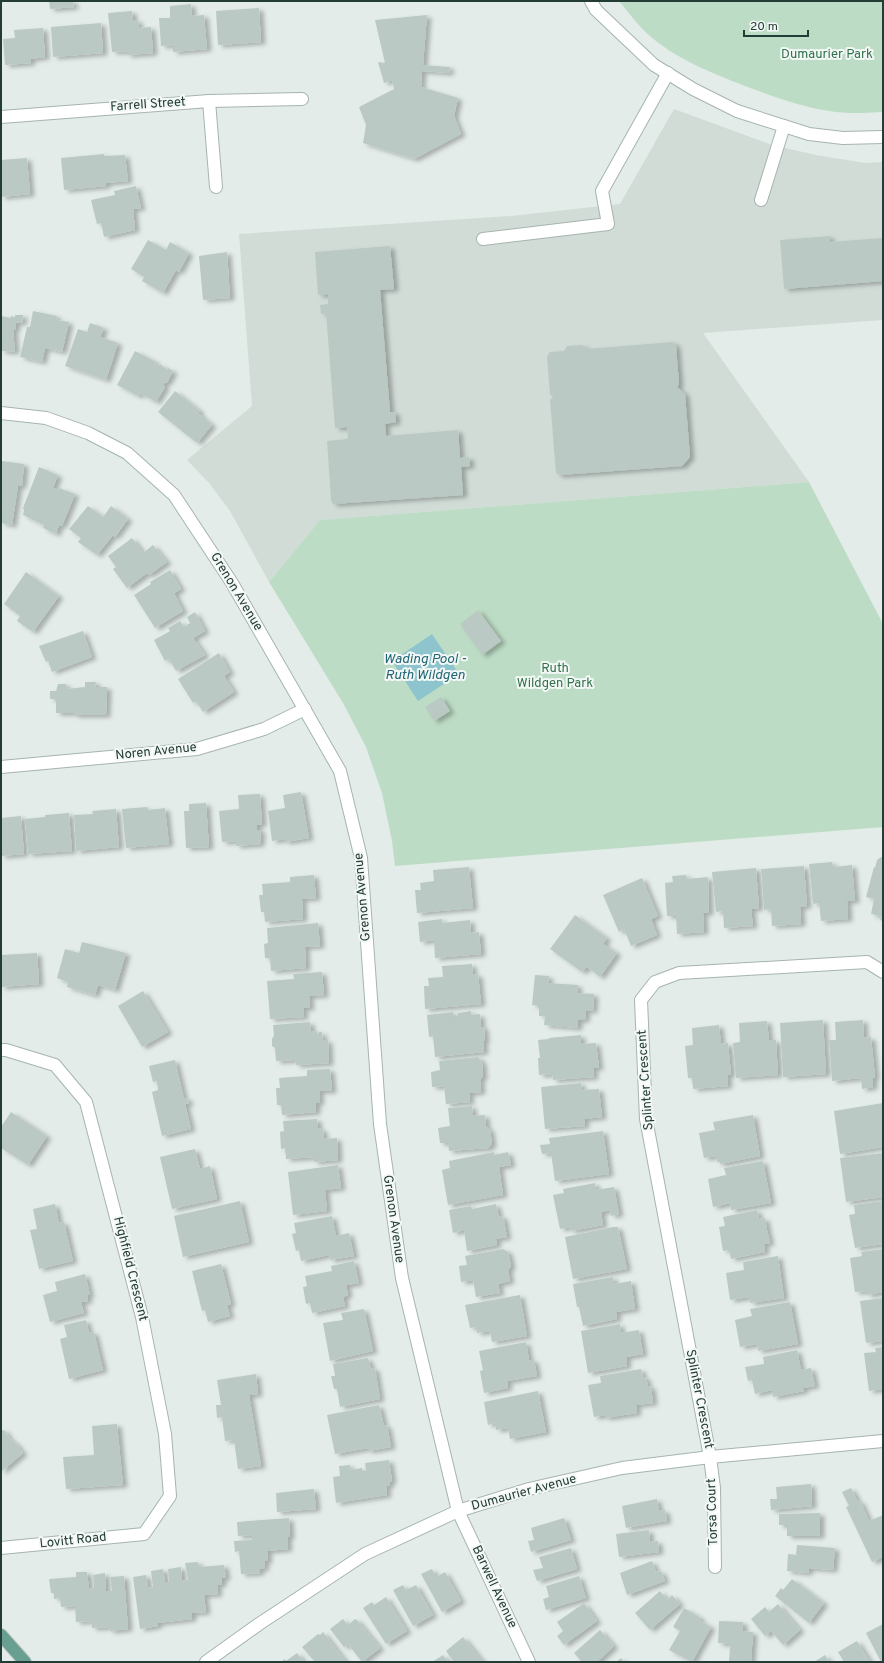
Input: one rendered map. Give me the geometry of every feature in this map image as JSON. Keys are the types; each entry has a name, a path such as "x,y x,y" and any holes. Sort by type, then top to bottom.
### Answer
{"main road":[{"path":"1,1635 25,1662"}],"street":[{"path":"591,1 596,10 654,65 693,89 737,111 809,134 843,138 883,137"},
{"path":"482,240 608,224 602,191 668,73"},
{"name":"Farrell Street","path":"1,117 210,101 302,99"},
{"path":"210,101 216,187"},
{"path":"761,200 784,126"},
{"name":"Grenon Avenue","path":"1,413 46,418 88,433 127,453 174,495 232,583 340,771 361,858 380,1124 402,1278 458,1511"},
{"name":"Noren Avenue","path":"1,767 198,749 264,729 305,710"},
{"name":"Splinter Crescent","path":"710,1457 646,1119 641,1000 655,982 679,973 867,962 883,972"},
{"name":"Highfield Crescent","path":"1,1050 6,1050 55,1065 86,1102 142,1317 165,1434 170,1496 144,1534"},
{"name":"Dumaurier Avenue","path":"206,1662 259,1624 365,1554 458,1511 529,1489 622,1468 710,1457 883,1441"},
{"name":"Torsa Court","path":"710,1457 714,1488 715,1567"},
{"name":"Barwell Avenue","path":"458,1511 529,1662"},
{"name":"Lovitt Road","path":"1,1548 144,1534"}],"shaded area":[{"path":"674,109 772,145 816,155 865,163 883,162 883,320 703,333 809,482 320,520 269,582 230,511 209,483 187,460 252,406 239,234 511,216 620,204"}],"green space":[{"name":"Dumaurier Park","path":"619,1 883,1 883,112 842,113 809,107 772,96 713,73 687,61 651,37"},
{"name":"Ruth Wildgen Park","path":"809,482 883,624 883,827 395,866 392,841 382,793 366,747 343,703 269,582 320,520"}],"water":[{"name":"Wading Pool - Ruth Wildgen","path":"432,634 459,674 418,701 392,661"}],"building":[{"path":"49,1 73,1 74,7 50,9"},
{"path":"191,4 192,16 204,15 207,49 173,52 173,45 161,46 159,18 170,18 170,6"},
{"path":"259,8 261,42 218,45 216,11"},
{"path":"132,11 133,21 138,20 139,28 151,27 153,53 127,55 127,51 112,52 108,13"},
{"path":"427,15 423,65 450,67 449,73 422,71 421,87 458,98 454,116 461,134 414,159 363,143 366,125 359,107 394,89 392,80 384,83 378,62 385,63 375,20"},
{"path":"101,23 103,53 53,57 51,27"},
{"path":"43,28 45,57 30,59 31,63 5,65 3,39 15,38 14,30"},
{"path":"104,154 104,156 125,155 128,181 106,183 106,186 64,190 61,158"},
{"path":"27,158 30,194 1,197 1,160"},
{"path":"136,186 141,208 133,209 135,230 104,237 101,223 97,224 91,200 115,195 114,191"},
{"path":"830,236 830,242 883,238 883,281 784,289 780,240"},
{"path":"148,240 166,250 170,242 189,253 179,272 176,270 163,293 142,281 144,277 131,269"},
{"path":"390,246 394,289 380,290 390,412 395,412 396,422 385,424 386,436 458,430 460,458 469,457 470,466 461,467 463,495 333,504 331,500 327,441 348,439 347,427 335,428 326,313 321,314 320,305 328,304 328,294 318,295 315,252"},
{"path":"227,252 230,298 203,300 199,256"},
{"path":"33,311 57,316 56,320 69,322 62,352 45,348 42,362 20,357 27,327 30,327"},
{"path":"15,315 23,315 22,323 16,322 15,330 13,330 15,352 1,351 1,316 11,318 11,316 15,317"},
{"path":"90,323 104,328 100,337 118,343 106,380 65,366 78,329 87,332"},
{"path":"673,342 676,346 679,384 677,387 685,394 690,457 682,466 560,475 556,473 550,400 553,397 550,394 547,356 550,352 564,351 567,346 582,345 587,349"},
{"path":"135,351 156,362 155,364 159,366 160,364 167,370 168,368 173,371 167,383 165,382 163,386 165,387 156,402 140,393 138,396 117,385"},
{"path":"175,391 200,411 198,413 212,425 197,443 158,412"},
{"path":"2,461 24,464 22,486 18,486 12,525 1,523"},
{"path":"39,467 58,475 53,488 58,490 59,488 75,494 62,526 59,525 56,534 43,528 44,525 23,515 23,508"},
{"path":"88,506 103,517 111,506 128,519 115,537 113,535 97,555 78,542 81,538 69,529"},
{"path":"132,538 143,553 153,545 167,562 149,575 147,573 127,588 113,569 116,567 108,556"},
{"path":"170,570 181,589 174,593 183,611 155,628 134,595 151,584 150,582"},
{"path":"26,572 59,596 33,632 17,621 20,616 4,604"},
{"path":"478,610 501,641 482,655 460,624"},
{"path":"195,612 205,631 193,638 205,655 176,671 169,659 165,661 154,640 170,631 168,628 180,621 184,627 190,623 187,617"},
{"path":"83,631 92,657 52,672 48,661 46,662 39,646"},
{"path":"219,653 230,672 224,676 234,692 203,712 196,701 193,703 178,679"},
{"path":"85,682 96,682 95,687 107,687 106,715 74,715 74,713 56,713 56,699 50,699 50,691 56,691 58,684 66,684 66,689 85,687"},
{"path":"441,697 450,711 434,721 425,707"},
{"path":"301,792 309,838 285,842 285,839 272,841 268,811 285,808 283,795"},
{"path":"260,794 262,824 257,825 257,830 261,830 260,844 236,846 236,841 222,842 219,811 239,809 238,795"},
{"path":"206,803 209,847 186,848 184,811 189,811 189,804"},
{"path":"147,807 148,810 165,808 169,844 126,848 122,809"},
{"path":"116,809 119,847 76,851 74,815 93,814 92,811"},
{"path":"69,813 72,851 28,854 25,819 45,817 45,815"},
{"path":"21,816 24,854 1,856 1,818"},
{"path":"881,857 883,858 883,921 880,920 881,916 871,914 874,899 866,897 874,867 875,868 877,860"},
{"path":"832,862 833,867 852,865 855,901 847,901 848,919 821,921 819,903 813,904 809,864"},
{"path":"804,866 807,906 800,907 801,924 772,926 771,909 764,910 761,869"},
{"path":"469,867 473,908 417,913 415,890 421,890 420,883 434,881 433,870"},
{"path":"756,868 759,908 751,909 753,926 724,928 723,911 716,912 712,872"},
{"path":"314,875 316,898 302,899 303,919 265,922 264,912 261,912 259,895 263,895 262,884 290,882 290,877"},
{"path":"686,875 687,879 708,877 709,913 703,913 704,932 677,934 676,916 667,916 665,883 673,882 672,876"},
{"path":"642,878 658,916 651,919 657,935 631,946 624,929 619,932 603,895"},
{"path":"575,915 607,938 603,944 617,953 600,977 587,967 582,972 550,949"},
{"path":"442,919 442,923 470,920 471,933 479,932 481,954 435,958 434,940 420,942 418,922"},
{"path":"318,923 320,946 305,947 306,968 271,971 270,958 265,958 264,944 268,943 267,928"},
{"path":"82,942 126,953 115,990 98,985 95,995 67,987 68,982 57,978 65,949 79,953"},
{"path":"37,953 39,984 1,987 1,955"},
{"path":"472,964 473,975 478,974 481,1004 425,1009 424,986 429,986 428,978 443,977 442,966"},
{"path":"322,972 324,995 309,996 310,1008 303,1008 304,1017 270,1019 267,981 294,979 293,974"},
{"path":"535,975 549,976 548,983 578,985 577,993 594,994 593,1011 586,1010 585,1020 578,1020 578,1028 544,1025 545,1016 539,1016 539,1006 532,1005"},
{"path":"143,991 168,1032 142,1047 118,1006"},
{"path":"471,1011 471,1015 480,1014 481,1027 484,1027 484,1052 435,1057 433,1036 429,1037 427,1015 453,1012 453,1017 458,1017 458,1013"},
{"path":"823,1020 826,1074 783,1077 780,1023"},
{"path":"863,1020 864,1038 871,1037 875,1077 873,1078 873,1087 862,1089 861,1078 832,1081 829,1040 836,1040 835,1022"},
{"path":"767,1021 769,1040 776,1040 778,1075 736,1078 733,1043 740,1042 739,1023"},
{"path":"310,1022 311,1032 317,1031 319,1036 319,1032 322,1032 323,1041 328,1040 329,1063 296,1065 295,1060 276,1061 275,1048 272,1046 272,1039 274,1035 273,1025"},
{"path":"719,1025 721,1044 728,1043 731,1075 727,1075 728,1086 693,1089 692,1078 688,1078 685,1046 693,1045 692,1028"},
{"path":"581,1035 581,1044 596,1043 599,1068 593,1068 594,1077 553,1080 552,1074 539,1075 538,1058 540,1058 538,1040"},
{"path":"478,1057 482,1062 483,1076 480,1080 481,1092 469,1093 470,1102 446,1104 444,1086 432,1087 431,1072 440,1070 439,1061"},
{"path":"175,1060 184,1099 188,1098 189,1103 185,1104 191,1129 162,1136 152,1092 158,1090 157,1081 153,1082 149,1066"},
{"path":"330,1069 332,1091 319,1091 320,1102 316,1103 316,1112 282,1115 281,1105 277,1105 276,1088 280,1088 279,1078 307,1076 307,1070"},
{"path":"581,1083 582,1090 599,1089 602,1117 584,1119 585,1126 545,1129 541,1087"},
{"path":"883,1103 883,1147 840,1154 834,1111"},
{"path":"472,1106 473,1116 485,1115 486,1126 490,1130 492,1144 488,1148 449,1151 448,1143 440,1143 438,1128 450,1126 448,1108"},
{"path":"11,1112 47,1136 28,1165 1,1148 1,1127"},
{"path":"753,1115 760,1156 720,1164 720,1162 717,1162 716,1156 704,1158 699,1133 715,1130 713,1122"},
{"path":"317,1119 318,1128 323,1130 324,1139 337,1138 338,1160 314,1162 314,1157 286,1159 285,1148 281,1149 280,1132 284,1131 283,1121"},
{"path":"603,1131 609,1174 555,1181 551,1153 542,1154 540,1145 550,1144 549,1138"},
{"path":"195,1149 200,1169 210,1166 217,1199 172,1209 160,1157"},
{"path":"494,1152 494,1155 508,1152 511,1165 499,1167 503,1195 448,1205 442,1170 450,1168 449,1161"},
{"path":"883,1153 883,1197 846,1202 840,1158"},
{"path":"763,1161 771,1203 731,1210 730,1203 713,1207 708,1179 726,1175 724,1168"},
{"path":"338,1165 341,1188 325,1190 327,1211 293,1215 288,1172"},
{"path":"595,1183 596,1190 614,1187 619,1214 611,1216 610,1210 601,1212 603,1225 571,1231 570,1227 560,1229 553,1195 564,1193 563,1189"},
{"path":"240,1201 249,1242 183,1257 174,1216"},
{"path":"883,1201 883,1244 855,1248 849,1215 855,1214 854,1205"},
{"path":"55,1204 59,1223 64,1222 73,1261 39,1269 30,1230 37,1229 33,1209"},
{"path":"496,1204 499,1217 503,1216 507,1237 496,1239 497,1245 467,1251 464,1230 453,1233 449,1210 471,1206 472,1209"},
{"path":"757,1210 759,1219 765,1218 770,1243 764,1244 765,1252 731,1259 729,1250 723,1251 719,1227 725,1226 723,1217"},
{"path":"332,1216 336,1236 349,1233 354,1256 330,1260 329,1255 301,1261 299,1250 296,1251 292,1234 296,1233 294,1223"},
{"path":"618,1227 627,1269 573,1279 565,1237"},
{"path":"503,1249 508,1252 511,1266 508,1270 510,1281 498,1284 500,1293 476,1297 473,1280 461,1282 459,1266 467,1265 465,1256"},
{"path":"883,1249 883,1292 867,1295 867,1291 855,1292 850,1258 862,1256 861,1252"},
{"path":"778,1256 784,1298 750,1303 749,1297 730,1300 726,1273 744,1270 743,1262"},
{"path":"354,1261 359,1283 346,1285 348,1295 343,1297 345,1306 312,1313 310,1303 306,1304 303,1287 307,1286 305,1276 332,1271 331,1266"},
{"path":"221,1264 231,1304 227,1305 230,1316 208,1322 205,1310 202,1311 192,1271"},
{"path":"85,1274 90,1295 87,1295 88,1301 81,1302 84,1313 50,1322 43,1295 57,1291 55,1282"},
{"path":"613,1277 614,1284 631,1281 635,1309 616,1312 617,1319 583,1326 579,1307 577,1307 573,1284"},
{"path":"520,1295 527,1336 492,1342 490,1331 477,1333 476,1327 470,1328 465,1305"},
{"path":"883,1298 883,1341 866,1343 860,1301"},
{"path":"790,1302 798,1344 758,1351 757,1344 740,1347 735,1320 752,1316 750,1309"},
{"path":"364,1309 373,1351 330,1361 323,1323 343,1320 341,1313"},
{"path":"86,1320 89,1333 94,1332 103,1370 69,1379 60,1339 67,1337 64,1325"},
{"path":"620,1324 621,1333 639,1330 643,1354 626,1357 627,1366 588,1373 581,1331"},
{"path":"526,1342 529,1360 534,1360 537,1376 507,1381 508,1388 484,1393 480,1371 483,1370 479,1351"},
{"path":"883,1347 883,1389 869,1391 864,1353 876,1352 875,1348"},
{"path":"797,1350 801,1370 811,1368 815,1386 803,1388 804,1391 773,1397 772,1390 755,1394 752,1380 748,1381 745,1367 764,1364 763,1357"},
{"path":"368,1358 371,1369 375,1368 380,1399 340,1407 337,1389 334,1389 331,1376 335,1376 333,1364"},
{"path":"641,1369 643,1378 646,1377 648,1387 651,1386 653,1403 636,1405 637,1413 605,1418 605,1415 594,1417 588,1385 601,1383 600,1376"},
{"path":"256,1374 258,1394 249,1395 261,1466 238,1469 234,1440 225,1441 222,1417 217,1418 216,1405 221,1405 217,1380"},
{"path":"538,1391 546,1432 510,1439 508,1428 496,1430 495,1423 488,1425 484,1402"},
{"path":"379,1405 384,1426 387,1425 391,1447 368,1451 368,1448 335,1454 327,1415"},
{"path":"117,1424 123,1485 66,1489 63,1457 94,1455 92,1426"},
{"path":"1,1428 7,1433 6,1434 13,1442 14,1441 23,1453 1,1472"},
{"path":"389,1460 392,1481 389,1482 390,1485 386,1486 387,1495 336,1503 333,1477 340,1476 339,1466 350,1465 350,1470 362,1468 362,1471 366,1471 365,1463"},
{"path":"811,1484 812,1506 771,1510 770,1499 777,1499 776,1487"},
{"path":"851,1488 858,1502 860,1501 869,1521 883,1515 883,1557 872,1562 846,1507 849,1506 842,1492"},
{"path":"314,1489 316,1509 277,1512 276,1493"},
{"path":"657,1499 659,1511 665,1510 667,1521 626,1528 622,1506"},
{"path":"820,1513 820,1536 787,1536 787,1525 779,1525 779,1514"},
{"path":"289,1518 290,1537 287,1537 288,1549 267,1551 268,1561 264,1561 265,1568 259,1569 260,1573 241,1574 239,1551 235,1552 234,1541 252,1540 252,1535 238,1536 237,1522"},
{"path":"564,1518 571,1540 531,1552 528,1541 534,1540 531,1528"},
{"path":"649,1530 650,1542 658,1541 659,1552 619,1557 616,1534"},
{"path":"797,1545 835,1548 833,1570 809,1568 808,1573 787,1571 788,1554 798,1555 796,1554"},
{"path":"571,1548 577,1569 537,1581 533,1570 543,1568 539,1557"},
{"path":"652,1561 656,1572 661,1571 665,1581 627,1595 620,1573"},
{"path":"198,1562 199,1567 224,1565 226,1578 222,1578 222,1584 217,1585 218,1594 204,1595 206,1612 192,1613 192,1619 157,1623 158,1626 140,1629 133,1577 146,1575 148,1588 153,1587 151,1571 163,1569 165,1582 169,1582 168,1569 181,1567 182,1581 188,1580 185,1563"},
{"path":"432,1569 436,1577 445,1572 461,1601 442,1612 421,1574"},
{"path":"76,1572 87,1572 89,1589 94,1588 93,1575 105,1573 106,1591 112,1591 110,1577 124,1576 128,1629 110,1631 109,1627 92,1628 91,1621 76,1622 75,1606 61,1607 60,1598 54,1599 54,1593 51,1593 49,1579 76,1577"},
{"path":"579,1576 586,1598 546,1610 543,1599 549,1597 546,1586"},
{"path":"792,1579 824,1603 809,1623 775,1596 781,1588 783,1590"},
{"path":"403,1585 406,1590 416,1585 433,1615 413,1626 393,1590"},
{"path":"660,1591 667,1600 672,1595 680,1604 650,1630 635,1613"},
{"path":"386,1597 407,1631 386,1644 363,1608 372,1602 374,1605"},
{"path":"584,1603 597,1621 564,1645 557,1636 563,1631 557,1622"},
{"path":"778,1604 800,1630 783,1645 771,1631 765,1636 751,1619 765,1607 769,1612"},
{"path":"684,1608 701,1618 699,1620 711,1627 692,1662 669,1650 680,1631 673,1627"},
{"path":"343,1619 348,1625 355,1619 357,1620 380,1648 362,1662 348,1644 344,1647 330,1629"},
{"path":"719,1621 743,1622 743,1631 753,1632 751,1662 729,1662 730,1644 718,1643"},
{"path":"883,1624 883,1662 881,1662 866,1633"},
{"path":"600,1630 614,1646 597,1662 580,1662 581,1661 574,1653"},
{"path":"323,1632 346,1662 315,1662 302,1647 318,1634 320,1635"},
{"path":"463,1637 483,1662 454,1662 446,1651"},
{"path":"857,1641 870,1662 844,1662 838,1652"},
{"path":"297,1653 304,1662 281,1662 285,1659 286,1661"},
{"path":"443,1655 448,1662 432,1662"},
{"path":"825,1655 829,1662 814,1662"},
{"path":"621,1658 624,1662 616,1662"}]}
